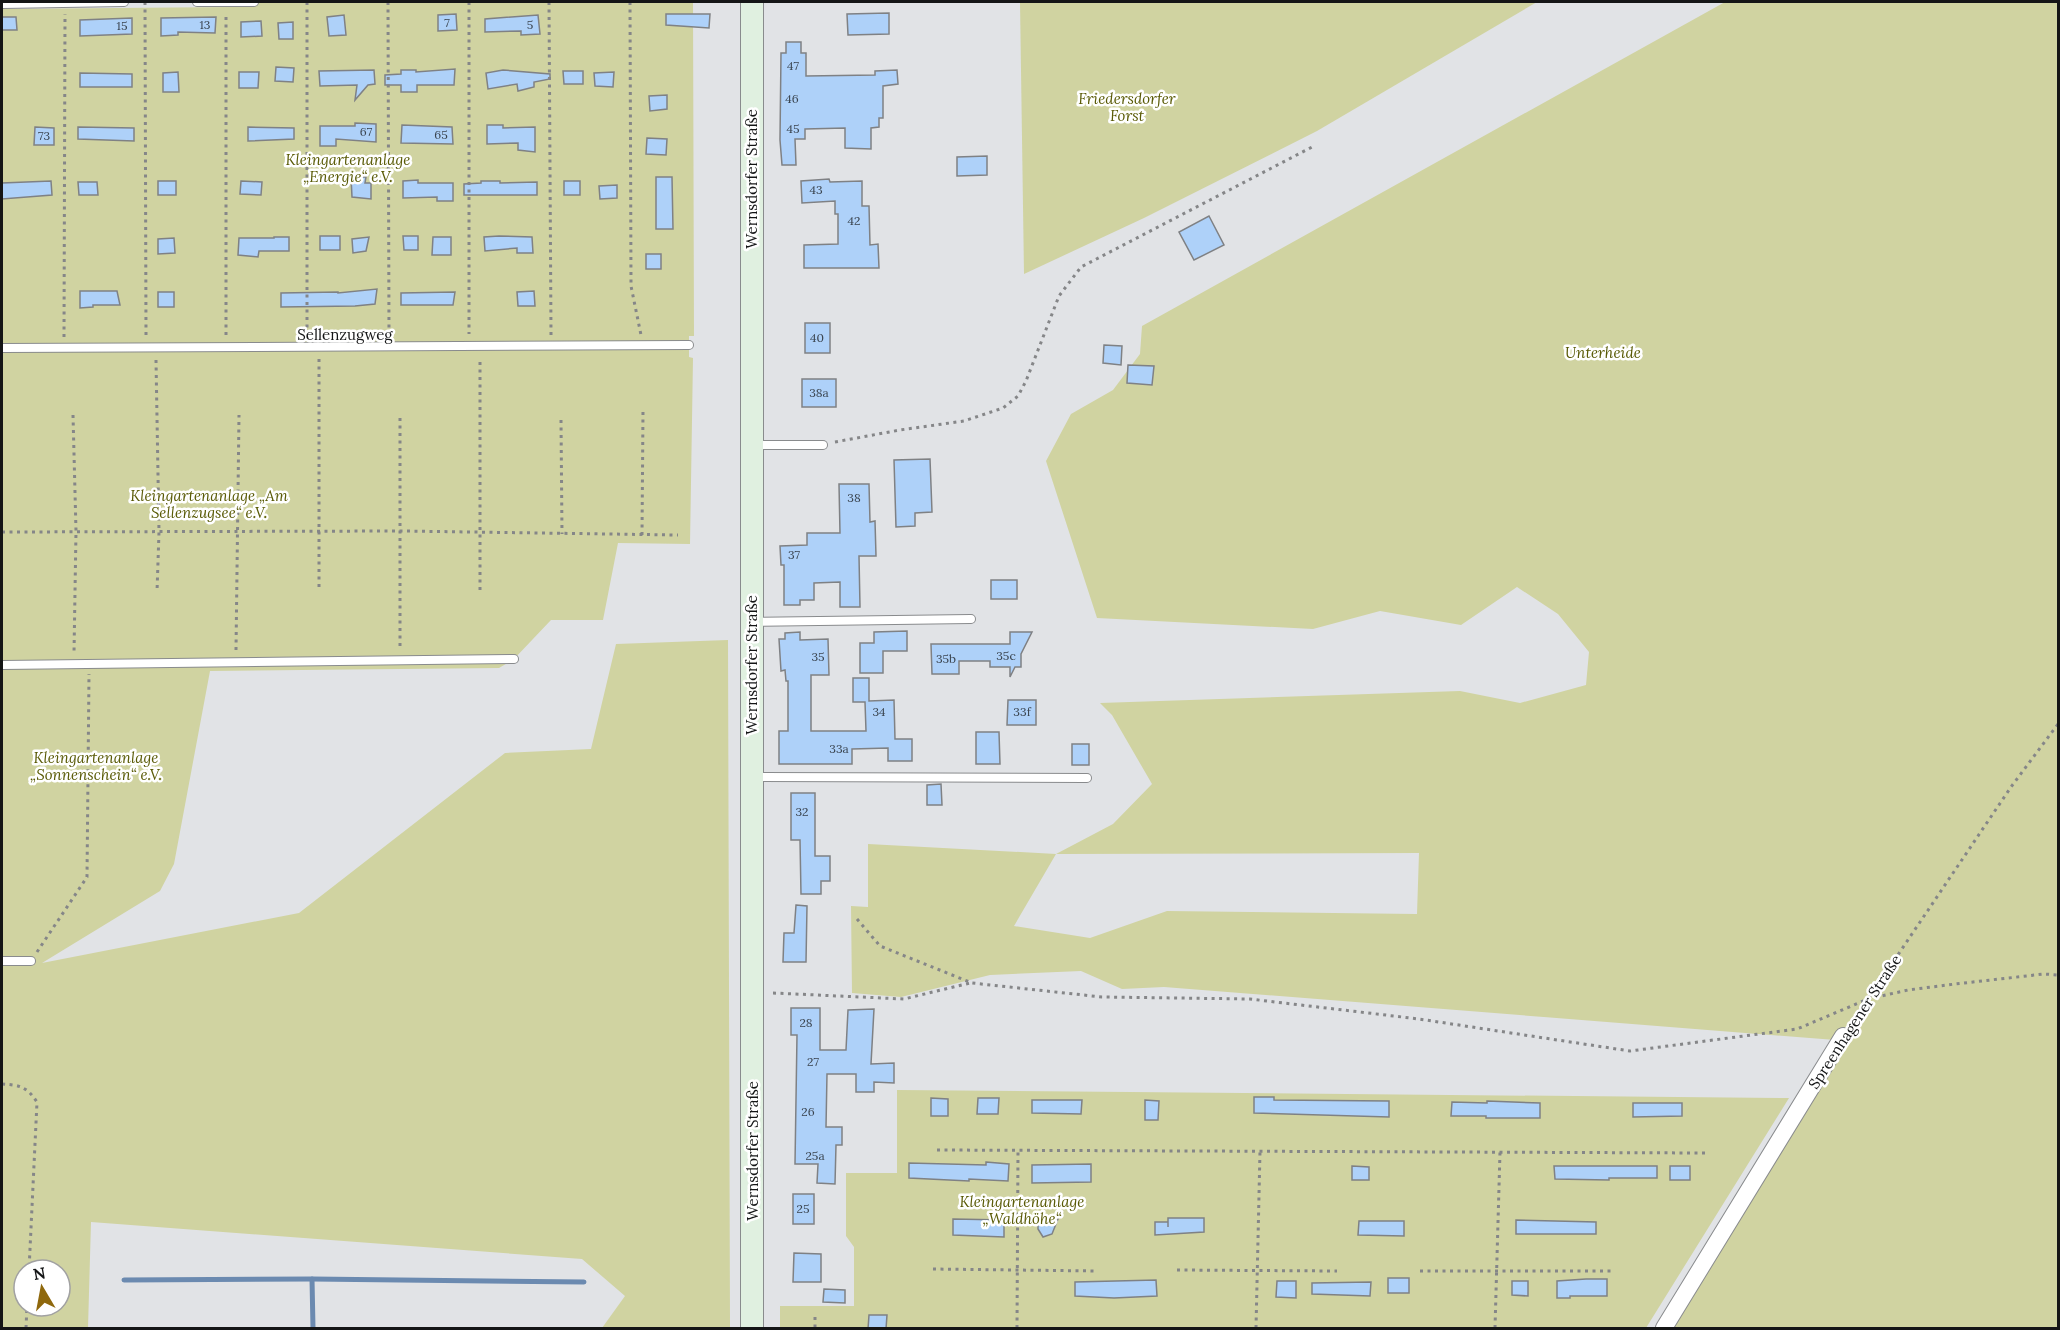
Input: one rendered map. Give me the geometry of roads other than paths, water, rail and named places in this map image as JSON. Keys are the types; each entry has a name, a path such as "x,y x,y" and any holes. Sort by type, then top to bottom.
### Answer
{"main road":[{"name":"Wernsdorfer Straße","path":"752,1329 753,2"}],"street":[{"name":"Spreenhagener Straße","path":"1664,1329 1843,1036"}],"lane":[{"path":"2,4 124,2"},
{"path":"197,2 254,2"},
{"name":"Sellenzugweg","path":"2,348 480,348 551,345 689,345"},
{"path":"752,445 823,445"},
{"path":"752,622 971,619"},
{"path":"2,665 514,659"},
{"path":"752,777 1088,778"},
{"path":"2,961 31,962"}],"waterway":[{"path":"312,1279 313,1328"},
{"path":"124,1280 312,1279 584,1282"}],"park label":[{"name":"Friedersdorfer Forst","path":"1127,108"},
{"name":"Kleingartenanlage „Energie“ e.V.","path":"348,168"},
{"name":"Unterheide","path":"1603,353"},
{"name":"Kleingartenanlage „Am Sellenzugsee“ e.V.","path":"209,504"},
{"name":"Kleingartenanlage „Sonnenschein“ e.V.","path":"96,766"},
{"name":"Kleingartenanlage „Waldhöhe“","path":"1022,1210"}]}
